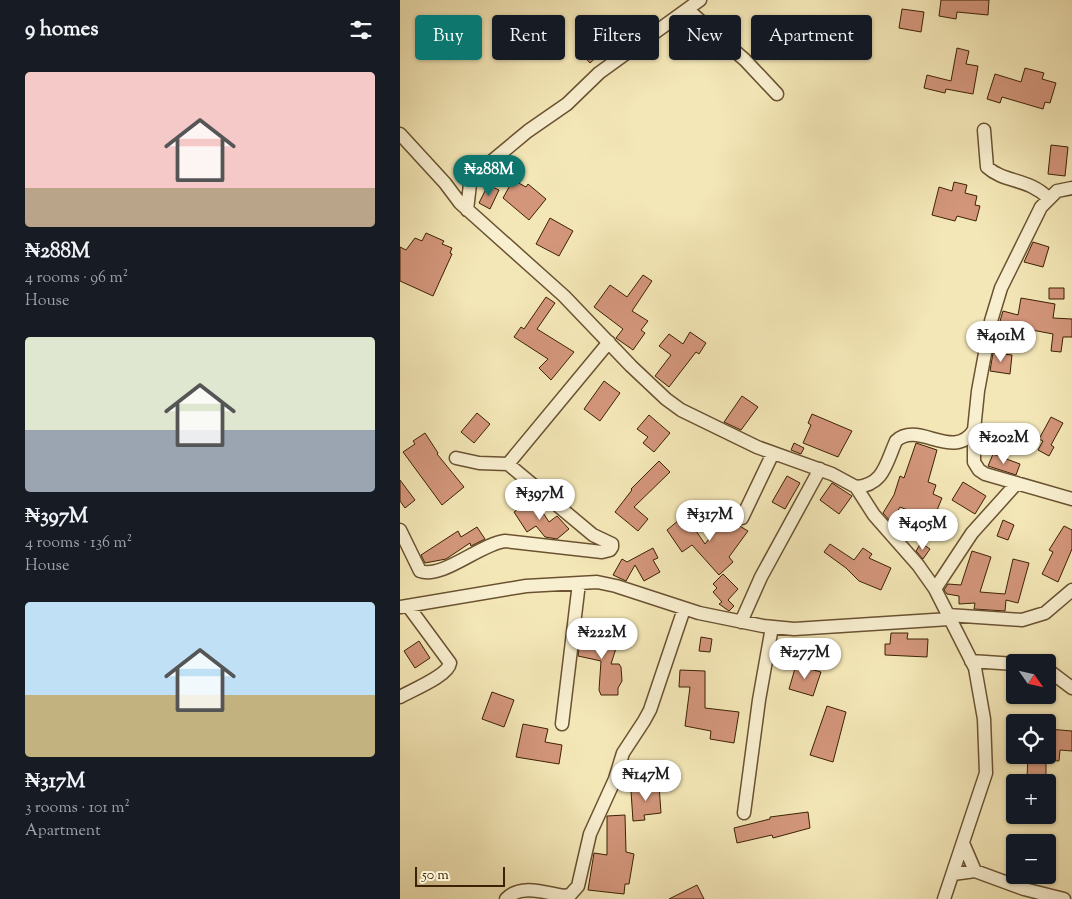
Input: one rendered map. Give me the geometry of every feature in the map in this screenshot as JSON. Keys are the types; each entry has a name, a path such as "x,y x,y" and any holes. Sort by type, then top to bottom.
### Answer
{"street":[{"path":"467,210 470,184 481,170 528,131 567,104 607,67 700,0"},
{"path":"688,10 745,60 777,94"},
{"path":"984,130 987,167 993,173 1029,183 1048,198"},
{"path":"400,134 467,210 564,296 654,389 681,410 757,447 820,469 856,487 874,515 918,565 935,589 971,661 981,696 987,759 986,774 944,899"},
{"path":"1072,188 1057,191 1041,207 1001,288 991,321 978,391 974,430 976,467 986,474 1072,499"},
{"path":"508,464 609,342"},
{"path":"856,487 867,486 877,480 896,441 900,437 915,435 958,443 969,438 974,430"},
{"path":"742,518 773,452"},
{"path":"400,530 420,572 426,573 450,566 492,543 505,542 602,552 610,550 612,547 612,544 593,535 508,464 479,463 456,458"},
{"path":"740,622 761,577 820,469"},
{"path":"935,589 972,533 1017,483"},
{"path":"562,724 579,583"},
{"path":"400,697 443,674 449,668 450,663 404,606 526,586 607,583 684,608 740,622 794,629 949,617 1022,620 1045,613 1072,590"},
{"path":"506,899 515,892 523,891 564,896 570,894 578,886 590,834 615,779 623,753 650,710 684,608"},
{"path":"744,813 758,700 772,626"},
{"path":"971,661 1006,663"},
{"path":"1056,676 1072,688"},
{"path":"963,843 975,871"},
{"path":"953,874 975,871 1024,889 1064,899"}],"building":[{"path":"941,0 989,0 988,15 957,12 956,19 939,16"},
{"path":"902,9 924,12 921,32 899,28"},
{"path":"957,48 969,51 966,64 978,66 973,94 946,89 945,93 924,88 927,75 951,81"},
{"path":"1025,68 1044,73 1042,79 1056,83 1050,103 1045,102 1043,109 1002,97 1000,103 987,99 995,74 1021,82"},
{"path":"1051,145 1068,147 1065,176 1048,174"},
{"path":"513,180 526,187 528,184 546,199 529,220 503,198"},
{"path":"954,182 967,185 965,193 977,196 975,205 980,206 976,221 957,216 955,221 932,215 939,187 952,191"},
{"path":"488,185 499,190 490,209 479,203"},
{"path":"550,218 573,231 559,256 536,244"},
{"path":"426,233 444,241 442,244 452,248 450,253 452,254 433,296 400,281 400,247 406,250 415,238 422,241"},
{"path":"1033,242 1049,247 1043,267 1024,262"},
{"path":"643,275 652,281 632,311 648,321 641,330 645,333 633,350 616,338 623,329 594,307 610,285 627,297"},
{"path":"1049,288 1064,288 1064,299 1049,299"},
{"path":"546,297 555,303 537,329 574,352 551,380 539,368 548,359 514,337 521,327 524,329"},
{"path":"1021,298 1055,304 1053,318 1072,319 1072,337 1063,337 1061,352 1051,351 1053,334 1016,327 1000,321 1003,311 1018,315"},
{"path":"690,332 706,343 699,354 696,352 669,387 655,376 671,355 659,346 669,334 683,344"},
{"path":"993,353 1012,355 1010,374 990,371"},
{"path":"604,381 620,393 600,421 584,409"},
{"path":"742,396 758,407 741,430 724,422"},
{"path":"477,413 490,424 474,443 461,432"},
{"path":"812,414 852,431 838,457 803,443 811,425 808,423"},
{"path":"649,415 670,433 654,452 643,443 648,437 637,429"},
{"path":"1051,417 1063,423 1051,445 1054,447 1049,456 1038,450 1043,441 1039,439"},
{"path":"425,433 437,454 464,487 442,505 403,452 415,444 413,441"},
{"path":"794,443 804,448 801,454 791,450"},
{"path":"916,443 937,450 928,482 936,485 933,494 942,498 933,520 900,507 891,522 883,513 894,495 900,476 904,478"},
{"path":"993,454 1020,464 1016,475 988,466"},
{"path":"659,461 670,472 634,507 648,519 638,531 615,512 631,489"},
{"path":"787,476 800,483 785,509 772,502"},
{"path":"400,480 415,500 405,508 400,501"},
{"path":"963,482 986,496 975,514 952,500"},
{"path":"832,483 852,496 839,514 820,500"},
{"path":"531,500 535,507 538,505 549,522 557,516 569,529 557,539 545,537 536,526 527,532 514,512"},
{"path":"685,515 705,544 728,515 738,525 748,531 729,557 733,562 719,575 692,545 682,552 667,530"},
{"path":"1003,520 1014,525 1008,540 997,536"},
{"path":"1064,526 1072,530 1072,549 1058,582 1042,574 1053,552 1049,550"},
{"path":"477,527 485,539 471,546 470,543 446,559 425,563 421,555 458,531 461,537"},
{"path":"921,543 930,549 923,559 916,551"},
{"path":"830,544 854,560 863,548 872,554 869,558 891,568 881,590 859,581 846,568 824,552"},
{"path":"653,548 658,558 653,560 660,572 644,581 635,565 626,581 613,575 622,559 627,562"},
{"path":"972,551 991,557 980,592 1005,594 1013,559 1029,563 1018,603 1006,600 1005,611 974,609 975,603 959,604 959,596 947,594 944,590 948,584 961,585"},
{"path":"723,574 738,589 728,600 734,606 729,611 719,604 722,602 713,592 717,588 713,584"},
{"path":"582,629 595,632 595,635 619,639 611,664 619,664 621,667 622,681 618,688 618,695 601,695 599,690 601,661 578,656"},
{"path":"891,633 908,633 907,639 928,639 927,657 885,655 885,644 890,644"},
{"path":"701,637 712,639 710,652 699,651"},
{"path":"419,641 430,658 415,668 404,651"},
{"path":"796,665 821,672 813,696 789,689"},
{"path":"680,670 705,671 705,708 739,712 734,743 710,739 711,731 685,726 690,687 679,687"},
{"path":"492,692 514,700 504,727 482,719"},
{"path":"827,706 846,712 833,762 810,755"},
{"path":"523,724 548,729 545,742 562,745 559,764 516,757"},
{"path":"1056,730 1072,731 1072,751 1060,750 1059,761 1056,761"},
{"path":"1028,764 1046,764 1046,774 1027,774"},
{"path":"659,785 661,813 644,815 645,820 633,821 631,791"},
{"path":"808,812 810,828 773,838 772,835 737,843 734,828 770,819 770,817"},
{"path":"625,815 626,852 634,854 629,884 625,884 624,894 588,890 594,853 607,855 607,816"},
{"path":"697,885 704,899 669,899"}]}
